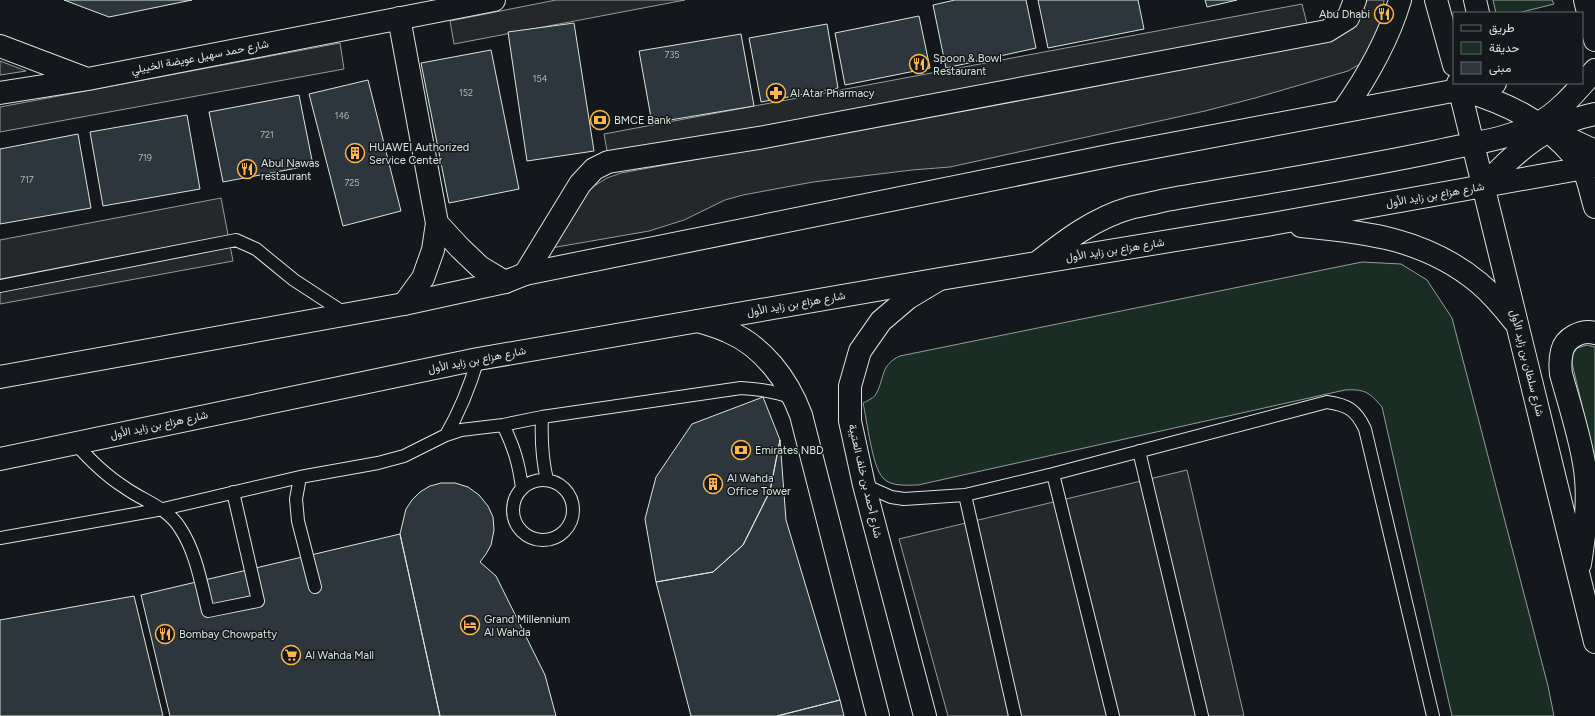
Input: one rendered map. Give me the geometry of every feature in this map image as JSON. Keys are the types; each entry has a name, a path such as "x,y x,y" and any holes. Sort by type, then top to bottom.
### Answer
{"main road":[{"name":"شارع حمد سهيل عويضة الخييلي","path":"0,93 88,80 494,0"},
{"path":"525,274 580,184 594,169 608,162 764,137 1327,31 1348,18 1355,0"},
{"path":"1343,111 1358,90 1384,43 1400,0"},
{"path":"1436,0 1453,61"},
{"path":"1475,0 1478,12"},
{"path":"1585,0 1595,40"},
{"path":"399,18 437,223 433,250 423,278 404,304"},
{"path":"0,46 88,80"},
{"path":"1583,67 1595,65"},
{"path":"1483,186 1513,156 1530,143 1554,113 1571,99 1595,70"},
{"path":"0,377 404,304 505,282 525,274 1103,157 1343,111 1459,86 1483,84"},
{"path":"1503,84 1526,110 1564,146 1591,162 1595,207"},
{"path":"1459,86 1517,110 1544,126"},
{"name":"شارع سلطان بن زايد الأول","path":"1459,86 1578,578 1595,642"},
{"path":"1037,263 1065,240 1094,223 1129,208 1495,140 1544,126 1567,122 1595,114"},
{"name":"شارع هزاع بن زايد الأول","path":"0,459 74,442 478,359 698,320 1272,224 1483,186 1591,162"},
{"path":"437,223 480,267 505,282"},
{"path":"1272,224 1346,230 1368,234 1412,245 1435,254 1457,266 1479,283 1495,298 1517,324"},
{"name":"شارع أحمد بن خلف العتيبة","path":"925,716 864,485 850,421 850,386 860,351 880,321 908,298 940,279"},
{"path":"698,320 729,331 756,348 778,372 795,399 801,415 878,716"},
{"path":"1578,578 1585,520 1586,491 1584,464 1561,374 1560,361 1562,349 1569,339 1580,333 1595,333"}],"lane":[{"path":"0,286 236,240 256,249 294,280 347,315"},
{"path":"446,435 457,416 469,388 478,359"},
{"path":"0,538 163,509 300,477 378,463 404,456 446,435 461,430 503,425 542,417 741,388 760,388 795,399"},
{"path":"864,485 890,497 904,499 965,495 1139,452 1327,402 1339,404 1351,409 1360,418 1365,429 1433,716"},
{"path":"542,417 542,460 546,480"},
{"path":"503,425 513,445 520,466 522,488"},
{"path":"74,442 89,459 106,474 124,488 163,509 180,527 192,549 208,611 258,601 233,492"},
{"path":"1139,452 1202,716"},
{"path":"1053,474 1113,716"},
{"path":"300,477 296,499 298,521 315,587"},
{"path":"538,480 546,480 556,482 564,488 570,496 574,514 566,531 553,539 539,540 530,538 522,532 516,524 513,515 513,505 516,496 522,488 529,483 538,480"},
{"path":"965,495 1015,716"}],"green space":[{"path":"1493,0 1552,0 1554,4 1522,12 1496,12"},
{"path":"1362,262 1401,264 1427,280 1452,318 1548,686 1554,716 1452,716 1382,407 1366,392 1345,390 918,485 899,485 890,483 883,478 879,472 870,443 863,403 875,395 889,363 900,356"},
{"path":"1587,345 1595,347 1595,460 1572,363 1573,354 1577,348"}],"shaded area":[{"path":"556,0 685,0 454,44 450,21"},
{"path":"1367,0 1384,0 1382,19 1367,60 1348,71 1205,111 950,167 813,182 743,195 725,200 684,220 649,231 551,248 583,197 594,186 607,178 621,173 1067,92 1290,48 1344,34 1356,23 1362,14"},
{"path":"1302,4 1307,24 608,156 604,134"},
{"path":"340,43 344,69 0,132 0,107"},
{"path":"0,61 26,71 0,75"},
{"path":"221,198 233,261 0,304 0,240"},
{"path":"1187,470 1244,716 948,716 899,539"}],"building":[{"path":"64,0 192,0 109,17"},
{"path":"955,0 1026,0 1036,48 946,68 933,5"},
{"path":"1038,0 1138,0 1144,29 1048,48"},
{"path":"1205,0 1237,0 1207,7"},
{"path":"919,16 930,68 845,85 835,33"},
{"path":"574,23 594,151 527,161 508,32"},
{"path":"827,24 838,88 761,102 749,38"},
{"path":"741,34 754,106 652,123 639,51"},
{"path":"491,50 519,189 449,203 421,63"},
{"name":"HUAWEI Authorized Service Center","path":"368,80 401,211 343,226 309,94"},
{"path":"299,95 313,165 223,182 209,112"},
{"path":"187,115 200,189 103,206 90,132"},
{"path":"78,134 91,208 0,224 0,149"},
{"name":"Al Wahda Office Tower","path":"763,397 780,440 770,491 743,545 713,572 656,582 645,519 656,477 692,424"},
{"path":"780,440 786,520 840,700 777,716 691,716 656,582 713,572 743,545 770,491"},
{"name":"Grand Millennium Al Wahda","path":"441,483 455,483 468,487 479,495 488,506 493,517 494,530 491,545 480,562 496,576 545,675 556,716 440,716 400,534 406,509 412,500 420,492 430,486"},
{"name":"Al Wahda Mall","path":"400,534 440,716 170,716 141,595"},
{"path":"134,596 163,716 0,716 0,620"},
{"path":"840,700 844,716 777,716"}],"place":[{"name":"Abu Dhabi","path":"1384,14"},
{"name":"Spoon & Bowl Restaurant","path":"919,64"},
{"name":"Al Atar Pharmacy","path":"776,93"},
{"name":"BMCE Bank","path":"600,120"},
{"name":"HUAWEI Authorized Service Center","path":"355,153"},
{"name":"Abul Nawas restaurant","path":"247,169"},
{"name":"Emirates NBD","path":"741,450"},
{"name":"Al Wahda Office Tower","path":"713,484"},
{"name":"Grand Millennium Al Wahda","path":"470,625"},
{"name":"Bombay Chowpatty","path":"165,634"},
{"name":"Al Wahda Mall","path":"291,655"}]}
